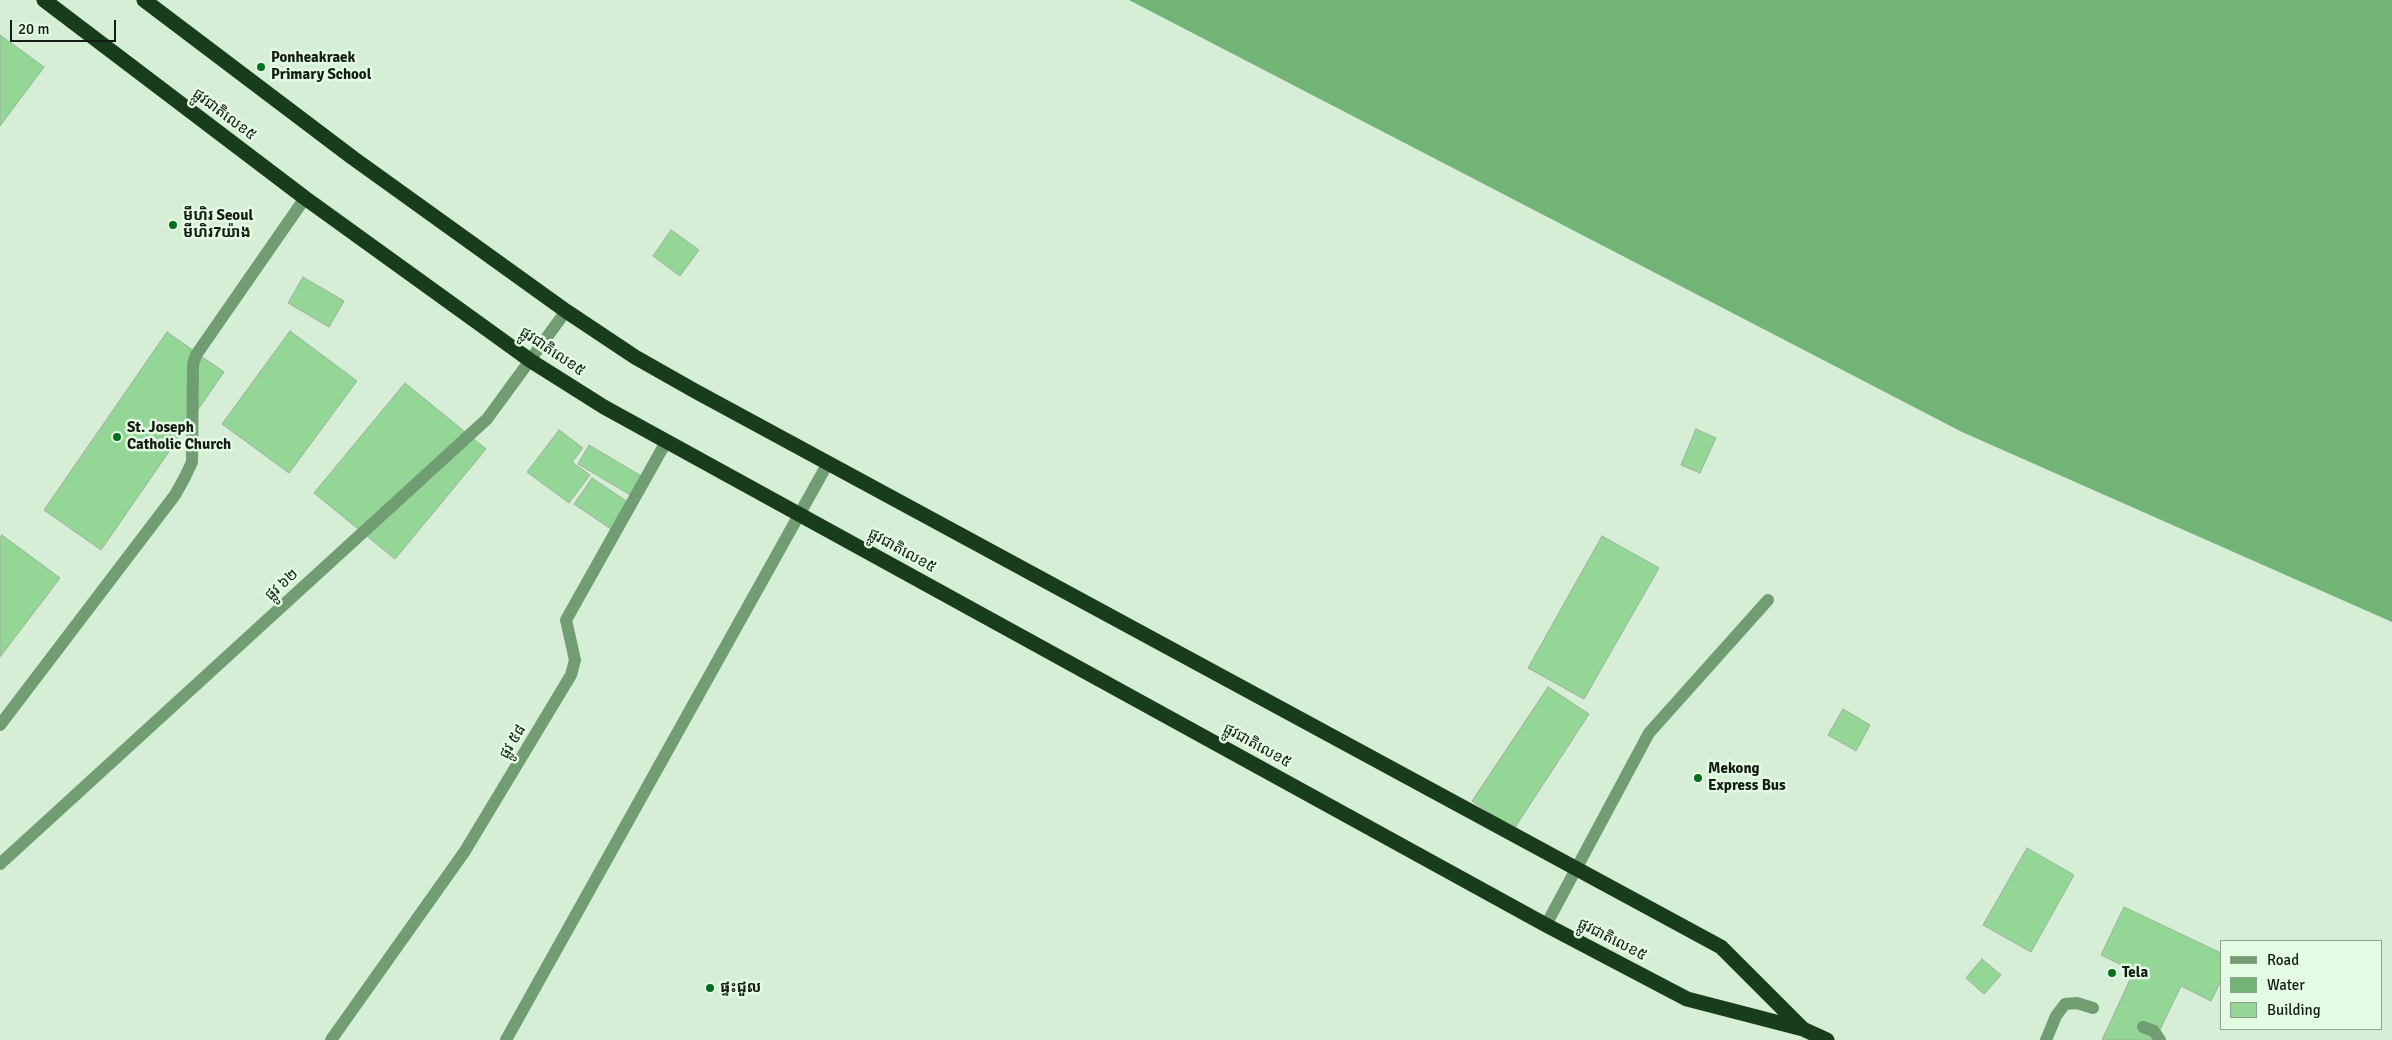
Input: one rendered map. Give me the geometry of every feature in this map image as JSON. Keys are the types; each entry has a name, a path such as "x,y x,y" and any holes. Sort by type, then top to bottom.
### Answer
{"highway":[{"name":"ផ្លូវជាតិលេខ៥","path":"44,0 305,198 531,361 604,407 1546,925 1687,998 1803,1029 1826,1040"},
{"name":"ផ្លូវជាតិលេខ៥","path":"144,0 353,158 566,310 644,362 1576,870 1721,947 1803,1029"}],"street":[{"path":"0,725 175,495 192,462 193,365 196,355 305,198"},
{"name":"ផ្លូវ ៦២","path":"0,864 487,419 531,361 566,310"},
{"name":"ផ្លូវ ៥៨","path":"331,1040 465,851 571,675 576,660 566,620 666,442"},
{"path":"506,1040 828,463"},
{"path":"1546,925 1649,733 1768,600"},
{"path":"2046,1040 2056,1016 2065,1004 2077,1003 2093,1008"},
{"path":"2144,1027 2154,1031 2160,1040"}],"water":[{"path":"1129,0 2392,0 2392,622 1962,432"}],"building":[{"path":"0,35 44,67 0,126"},
{"path":"671,230 699,250 680,276 653,256"},
{"path":"303,277 344,301 329,327 288,303"},
{"path":"290,331 357,381 289,473 222,424"},
{"path":"167,332 224,372 101,550 44,510"},
{"path":"405,383 486,449 395,559 314,493"},
{"path":"1696,429 1716,438 1700,473 1681,465"},
{"path":"559,430 583,448 572,462 590,475 569,503 527,472"},
{"path":"589,445 643,477 632,496 578,464"},
{"path":"592,478 628,502 611,529 574,504"},
{"path":"2,535 60,578 0,657 0,538"},
{"path":"1602,536 1659,568 1584,699 1528,668"},
{"path":"1548,687 1589,714 1514,829 1472,801"},
{"path":"1843,709 1870,725 1856,751 1828,735"},
{"path":"2027,848 2074,875 2031,952 1983,925"},
{"path":"2124,907 2220,953 2220,983 2211,1001 2181,986 2155,1040 2102,1040 2134,971 2101,955"},
{"path":"1982,959 2001,975 1984,994 1966,978"}],"place":[{"name":"Ponheakraek Primary School","path":"261,67"},
{"name":"មីហិរ Seoul មីហិរ7យ៉ាង","path":"173,225"},
{"name":"St. Joseph Catholic Church","path":"117,437"},
{"name":"Mekong Express Bus","path":"1698,778"},
{"name":"Tela","path":"2112,973"},
{"name":"ផ្ទះជួល","path":"710,988"}]}
